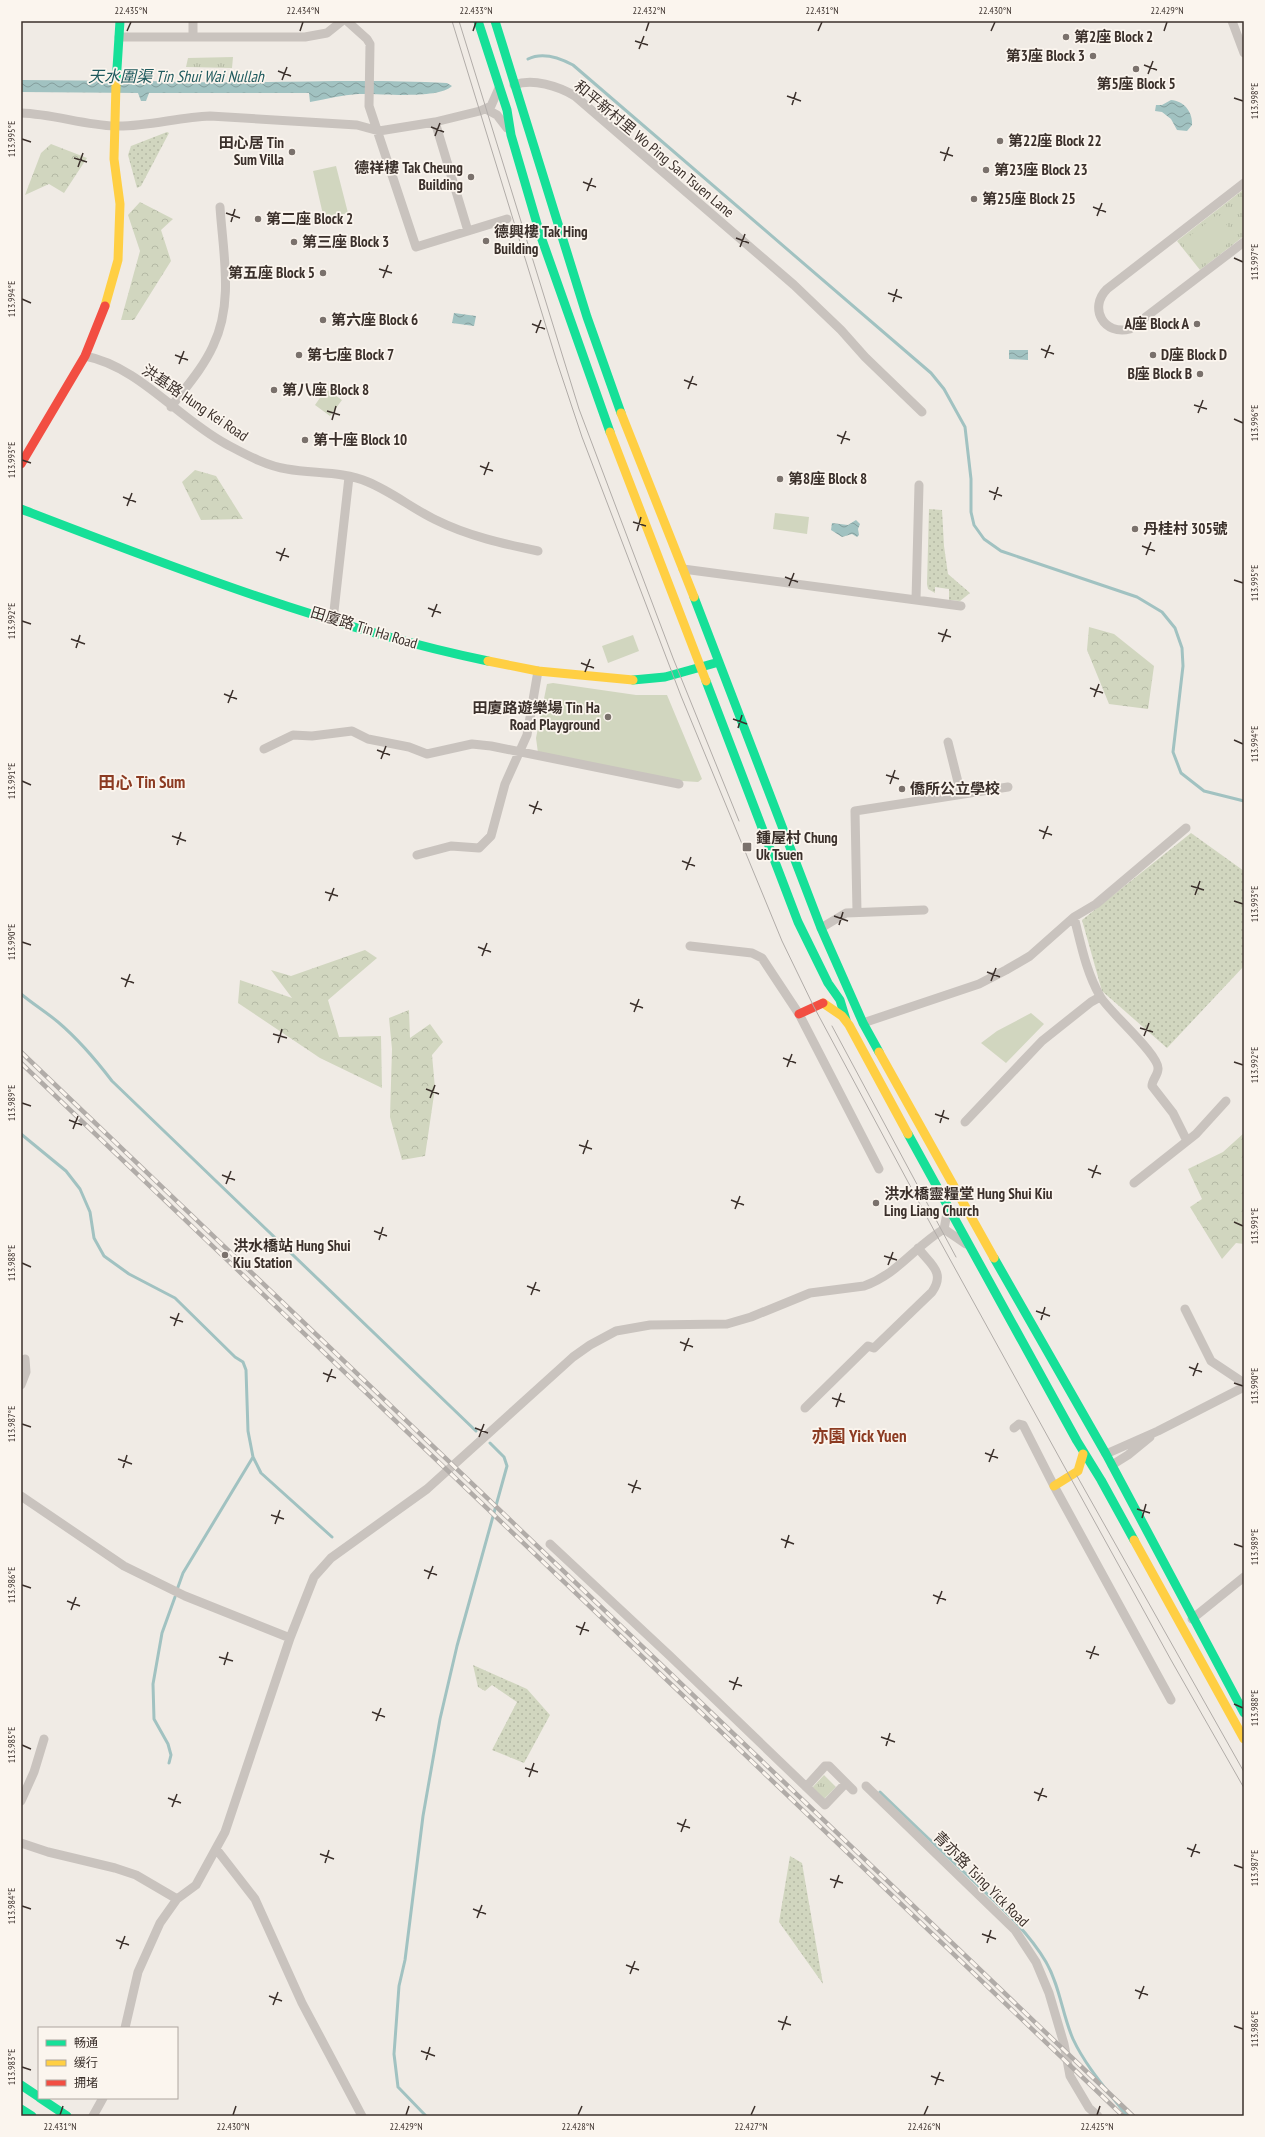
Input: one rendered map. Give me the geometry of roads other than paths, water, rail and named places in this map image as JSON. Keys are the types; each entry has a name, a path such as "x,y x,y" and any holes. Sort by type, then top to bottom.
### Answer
{"main road":[{"path":"21,464 85,356 110,294 118,260 120,204 114,159 114,126 120,21"},
{"path":"478,21 500,87 510,122 511,134 543,241 592,384 795,915 828,983 840,1000 846,1020 970,1248 1020,1336 1083,1454 1097,1474 1244,1738"},
{"path":"487,21 489,32 488,51"},
{"path":"495,21 602,362 821,928 863,1023 1047,1354 1106,1454 1192,1619 1244,1713"},
{"name":"田廈路 Tin Ha Road","path":"21,509 174,568 334,620 427,647 538,671 634,680 665,677 719,662"},
{"path":"807,938 821,928"},
{"path":"823,1003 828,983"},
{"path":"799,1014 823,1003"},
{"path":"823,1003 846,1020"},
{"path":"1078,1472 1083,1454"},
{"path":"1097,1474 1106,1454"},
{"path":"1054,1486 1078,1472 1097,1474"},
{"path":"21,2085 38,2097"},
{"path":"42,2099 67,2116"},
{"path":"21,2109 32,2116"}],"street":[{"path":"193,21 193,37"},
{"path":"119,36 316,36 327,32 342,21"},
{"path":"347,21 368,40 370,64 369,106 379,131 416,247 503,220"},
{"path":"1232,21 1244,53"},
{"name":"和平新村里 Wo Ping San Tsuen Lane","path":"514,85 526,82 546,85 565,90 575,96 794,285 842,330 865,357 922,412"},
{"path":"21,113 38,113 114,126 130,126 190,117 210,116 357,125 379,131 435,122 486,109 494,101 500,87"},
{"path":"486,109 498,115 511,134"},
{"path":"435,122 468,231"},
{"path":"1244,183 1107,289 1099,299 1098,306 1101,319 1110,328 1123,331 1130,329 1244,242"},
{"path":"171,407 206,359 213,347 223,320 226,293 220,207"},
{"name":"洪基路 Hung Kei Road","path":"85,356 99,359 128,374 171,407 223,443 256,460 286,469 330,473 367,482 437,521 465,532 538,551"},
{"path":"334,620 349,477"},
{"path":"916,600 919,485"},
{"path":"683,569 961,606"},
{"path":"417,856 451,846 479,848 491,836 505,784 518,751 527,735 538,671"},
{"path":"264,749 293,735 312,736 352,731 368,739 409,747 427,754 472,744 518,751 679,784"},
{"path":"948,742 961,794"},
{"path":"858,912 855,811 1008,787"},
{"path":"863,1023 979,984 1030,956 1074,917 1096,904 1186,828"},
{"path":"821,928 846,912 924,910"},
{"path":"1074,917 1090,975 1100,997 1150,1054 1158,1070 1152,1086 1173,1113 1187,1141"},
{"path":"690,946 752,953 762,958 799,1014 879,1169"},
{"path":"965,1122 1042,1041 1091,1002 1100,997"},
{"path":"1134,1183 1196,1134 1226,1101"},
{"path":"125,2027 138,1972 160,1923 177,1899 196,1885 217,1850 229,1821 290,1638 314,1577 331,1558 427,1488 549,1378 590,1344 616,1331 630,1328 650,1325 736,1322 810,1293 864,1286 888,1275 918,1248 944,1229 948,1206"},
{"path":"944,1229 970,1248"},
{"path":"805,1408 868,1346 874,1348 934,1289 938,1277 936,1268 918,1248"},
{"path":"1185,1309 1211,1361 1244,1383"},
{"path":"21,1385 26,1372 25,1359"},
{"path":"1106,1454 1158,1431 1244,1387"},
{"path":"1014,1428 1019,1424 1024,1425 1054,1486 1171,1700"},
{"path":"1112,1465 1131,1453 1158,1431"},
{"path":"21,1496 124,1566 185,1596 290,1638"},
{"path":"550,1544 670,1656 825,1805 846,1783"},
{"path":"1192,1619 1244,1577"},
{"path":"21,1802 34,1772 44,1739"},
{"path":"806,1787 825,1766 829,1766 853,1790"},
{"name":"青亦路 Tsing Yick Road","path":"866,1786 1015,1930 1036,1962 1049,1993 1064,2044 1070,2076 1089,2108 1098,2116"},
{"path":"21,1843 48,1852 115,1868 136,1875 177,1899"},
{"path":"217,1850 255,1899 302,2003 362,2116"},
{"path":"93,2116 102,2099"}],"water":[{"path":"142,75 146,75 149,81 410,82 447,83 452,86 434,93 407,95 358,94 310,102 309,93 149,93 146,101 141,101 138,93 21,92 21,80 139,81"},
{"path":"1171,100 1180,102 1187,108 1191,116 1192,125 1187,131 1177,130 1171,119 1162,112 1155,111 1156,105 1162,105"},
{"path":"454,313 476,316 474,326 452,323"},
{"path":"1009,350 1028,350 1028,360 1009,359"},
{"path":"856,520 860,524 858,529 859,535 857,537 852,534 842,537 831,530 832,523 848,525"}],"waterway":[{"path":"528,59 545,56 562,60 573,65 931,373 944,389 965,427 971,479 971,512 974,525 984,539 1001,551 1137,597 1162,612 1175,628 1182,648 1183,666 1173,752 1181,773 1204,791 1244,801"},
{"path":"21,994 73,1035 112,1081 476,1431"},
{"path":"21,1134 66,1171 80,1189 90,1212 94,1238 104,1256 129,1274 175,1298 235,1357 243,1362 246,1370 248,1431 253,1457 261,1473 332,1537"},
{"path":"426,2116 398,2087 394,2054 399,1986 405,1960 423,1816 440,1719 457,1646 507,1466 504,1457 490,1443"},
{"path":"178,1587 183,1573 253,1457"},
{"path":"169,1763 171,1755 168,1744 154,1719 153,1684 162,1633 175,1597"},
{"path":"880,1792 998,1905 1029,1938 1051,1971 1069,2029 1078,2049 1098,2079 1127,2116"}],"tram line":[{"path":"452,21 557,362 582,437 681,696 782,941 814,1007 936,1234 1171,1660 1244,1788"},
{"path":"459,21 579,409 673,658 739,821"},
{"path":"832,1026 956,1257"},
{"path":"1077,1476 1244,1772"}],"railway":[{"path":"21,1052 1133,2116"},
{"path":"21,1063 1123,2116"}],"place":[{"name":"第2座 Block 2","path":"1066,37"},
{"name":"第3座 Block 3","path":"1093,56"},
{"name":"第5座 Block 5","path":"1136,69"},
{"name":"第22座 Block 22","path":"1000,141"},
{"name":"田心居 Tin Sum Villa","path":"292,152"},
{"name":"第23座 Block 23","path":"986,170"},
{"name":"德祥樓 Tak Cheung Building","path":"471,177"},
{"name":"第25座 Block 25","path":"974,199"},
{"name":"第二座 Block 2","path":"258,219"},
{"name":"德興樓 Tak Hing Building","path":"486,241"},
{"name":"第三座 Block 3","path":"294,242"},
{"name":"第五座 Block 5","path":"323,273"},
{"name":"第六座 Block 6","path":"323,320"},
{"name":"A座 Block A","path":"1197,324"},
{"name":"第七座 Block 7","path":"299,355"},
{"name":"D座 Block D","path":"1153,355"},
{"name":"B座 Block B","path":"1200,374"},
{"name":"第八座 Block 8","path":"274,390"},
{"name":"第十座 Block 10","path":"305,440"},
{"name":"第8座 Block 8","path":"780,479"},
{"name":"丹桂村 305號","path":"1135,529"},
{"name":"田廈路遊樂場 Tin Ha Road Playground","path":"608,717"},
{"name":"僑所公立學校","path":"902,789"},
{"name":"鍾屋村 Chung Uk Tsuen","path":"747,847"},
{"name":"洪水橋靈糧堂 Hung Shui Kiu Ling Liang Church","path":"876,1203"},
{"name":"洪水橋站 Hung Shui Kiu Station","path":"225,1255"}],"district":[{"name":"田心 Tin Sum","path":"142,782"},
{"name":"亦園 Yick Yuen","path":"859,1436"}],"water label":[{"name":"天水圍渠 Tin Shui Wai Nullah","path":"176,76"}]}
